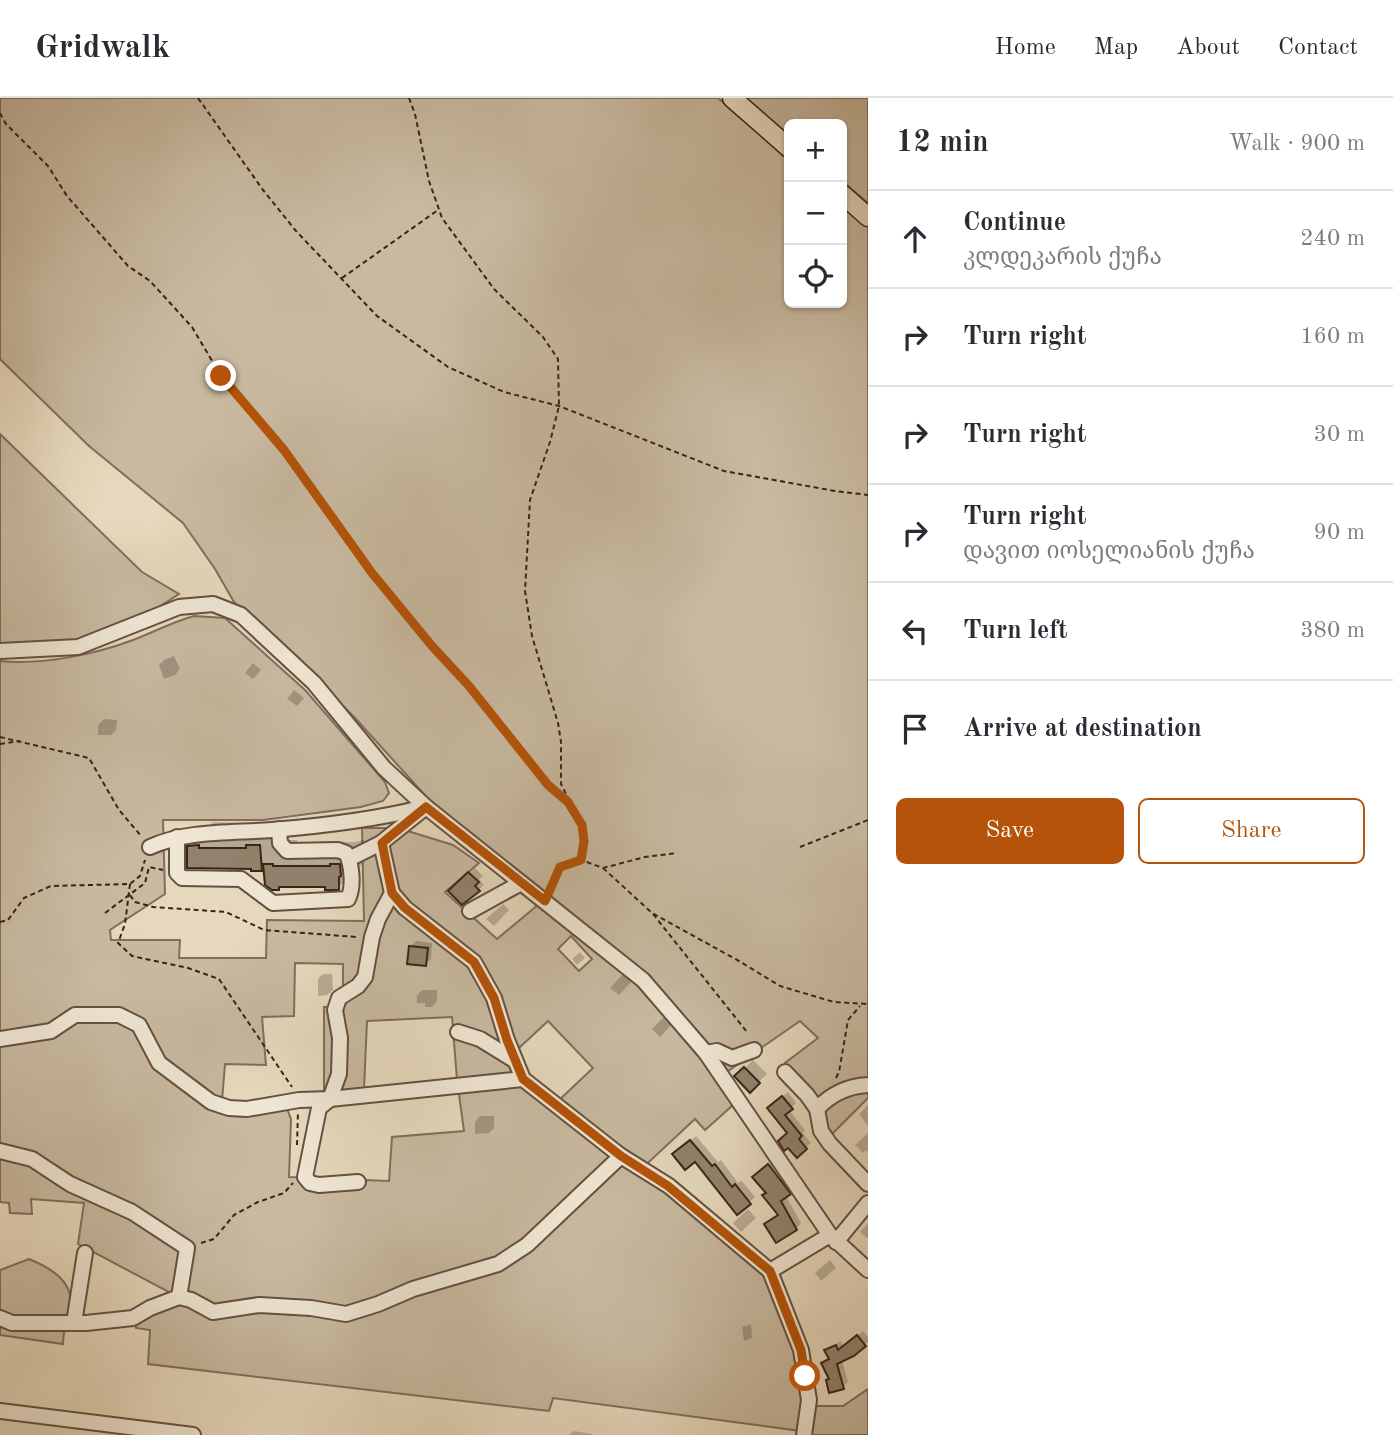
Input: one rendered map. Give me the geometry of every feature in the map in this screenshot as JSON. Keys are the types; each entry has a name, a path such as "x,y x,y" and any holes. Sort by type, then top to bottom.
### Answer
{"main road":[{"path":"732,98 784,144"},
{"path":"847,198 868,217"}],"street":[{"path":"0,651 78,647 179,607 213,604 241,615 314,683 384,768 426,807 643,980 706,1052 833,1238 868,1270"},
{"path":"150,847 177,837 370,819 426,807"},
{"path":"349,859 382,843 426,807"},
{"path":"177,837 177,873 182,878 241,879 273,903 348,898 352,893 346,853 338,850 287,851 280,843 279,829"},
{"path":"382,843 392,893 405,908 474,962 494,998 523,1079 621,1156 668,1186 770,1271 801,1350 809,1400 804,1435"},
{"path":"470,911 521,883"},
{"path":"358,1182 319,1185 310,1183 305,1177 319,1108 330,1099 339,1074 340,1038 335,1010 340,998 358,986 365,977 372,937 392,893"},
{"path":"0,1039 51,1031 75,1015 119,1015 139,1025 159,1063 211,1102 229,1108 247,1109 299,1100 523,1079"},
{"path":"458,1032 480,1039 514,1060"},
{"path":"706,1052 717,1051 732,1058 754,1050"},
{"path":"785,1072 807,1095 821,1104"},
{"path":"821,1104 858,1085 868,1085"},
{"path":"821,1104 817,1122 825,1138 868,1184"},
{"path":"0,1151 32,1159 70,1184 132,1212 187,1248 185,1299"},
{"path":"0,1318 12,1323 74,1323 133,1318 150,1308 185,1299 213,1311 259,1305 310,1308 346,1314 413,1289 498,1264 527,1245 621,1156"},
{"path":"770,1271 833,1238 868,1203"},
{"path":"74,1323 85,1253"},
{"path":"0,1411 192,1435"}],"path":[{"path":"198,98 263,190 296,231 377,316 448,367 504,392 559,406 724,471 868,495"},
{"path":"409,98 429,181 442,218 494,289 543,337 558,359 559,406 530,500 525,592 532,636 558,723 561,741 561,784 582,825 584,841 581,860"},
{"path":"0,113 6,124 48,166 67,196 128,266 150,281 192,327 221,376 284,450 372,573 469,686 548,785 568,802"},
{"path":"341,278 439,209"},
{"path":"0,737 89,758 119,810 150,847 140,876 130,884 51,886 24,898 8,920 0,922"},
{"path":"0,744 21,741"},
{"path":"800,847 868,820"},
{"path":"603,868 645,857 677,853"},
{"path":"545,901 560,867 581,860 603,868 652,913 747,1032"},
{"path":"105,913 145,883 149,867 177,873"},
{"path":"130,884 125,924 118,943 132,956 188,968 219,979 299,1100 297,1154"},
{"path":"129,894 135,902 153,907 226,912 264,930 372,937"},
{"path":"652,913 780,986 834,1002 868,1004"},
{"path":"821,1104 839,1072 848,1020 861,1005"},
{"path":"187,1248 214,1239 234,1215 258,1202 284,1193 291,1184 305,1177"}],"shaded area":[{"path":"0,98 718,98 784,153 784,308 847,308 847,208 868,227 868,1098 832,1134 823,1124 822,1105 785,1063 818,1038 800,1021 728,1071 684,1016 634,966 442,814 356,719 294,656 234,602 183,523 89,446 0,359"},
{"path":"746,98 868,98 868,203 847,185 847,119 784,119 784,132"},
{"path":"0,434 142,572 179,594 154,610 73,642 0,643"},
{"path":"186,618 225,618 305,690 385,782 389,793 383,801 361,807 263,820 163,820 165,894 110,930 111,940 180,940 179,958 266,958 267,920 364,921 362,828 398,828 453,845 479,863 445,892 497,939 539,904 634,979 710,1068 733,1105 705,1130 695,1119 637,1173 673,1197 766,1273 795,1352 803,1399 801,1431 553,1398 549,1411 148,1364 150,1330 136,1328 136,1321 168,1304 169,1292 78,1244 84,1203 31,1199 32,1214 10,1213 9,1203 0,1202 0,661 33,662 85,654 133,640","holes":["571,936 592,959 579,971 558,949","295,963 343,964 343,1007 324,1007 324,1097 364,1090 367,1021 452,1017 464,1131 392,1137 389,1181 289,1177 291,1119 285,1104 222,1101 225,1064 266,1065 262,1017 294,1016","548,1021 593,1068 556,1103 529,1076 519,1048"]},
{"path":"29,1259 53,1272 69,1292 70,1311 63,1344 0,1335 0,1270"},
{"path":"868,1389 868,1435 811,1435 815,1406 843,1406"}],"building":[{"path":"199,845 199,848 246,848 246,845 260,845 262,871 187,868 187,846"},
{"path":"263,864 340,864 339,890 325,890 325,887 279,887 279,890 272,890 265,885"},
{"path":"468,872 479,882 475,886 480,891 462,905 448,891"},
{"path":"409,946 428,948 426,966 407,964"},
{"path":"744,1067 760,1083 750,1093 734,1076"},
{"path":"782,1096 793,1109 785,1115 802,1136 799,1139 807,1149 797,1158 788,1148 784,1151 778,1141 787,1133 767,1108"},
{"path":"690,1140 712,1166 715,1164 732,1187 735,1184 751,1204 737,1215 695,1162 685,1170 672,1154"},
{"path":"768,1164 791,1194 781,1201 797,1230 776,1243 764,1224 778,1215 762,1195 766,1193 752,1177"},
{"path":"857,1335 866,1346 854,1356 837,1364 844,1389 829,1393 826,1380 829,1379 821,1363 829,1359 824,1350 836,1345 838,1350"}],"route":[{"path":"221,376 284,450 372,573 469,686 548,785 568,802 582,825 584,841 581,860 560,867 545,901 426,807 382,843 392,893 405,908 474,962 494,998 523,1079 621,1156 668,1186 770,1271 801,1350 805,1376"}]}
